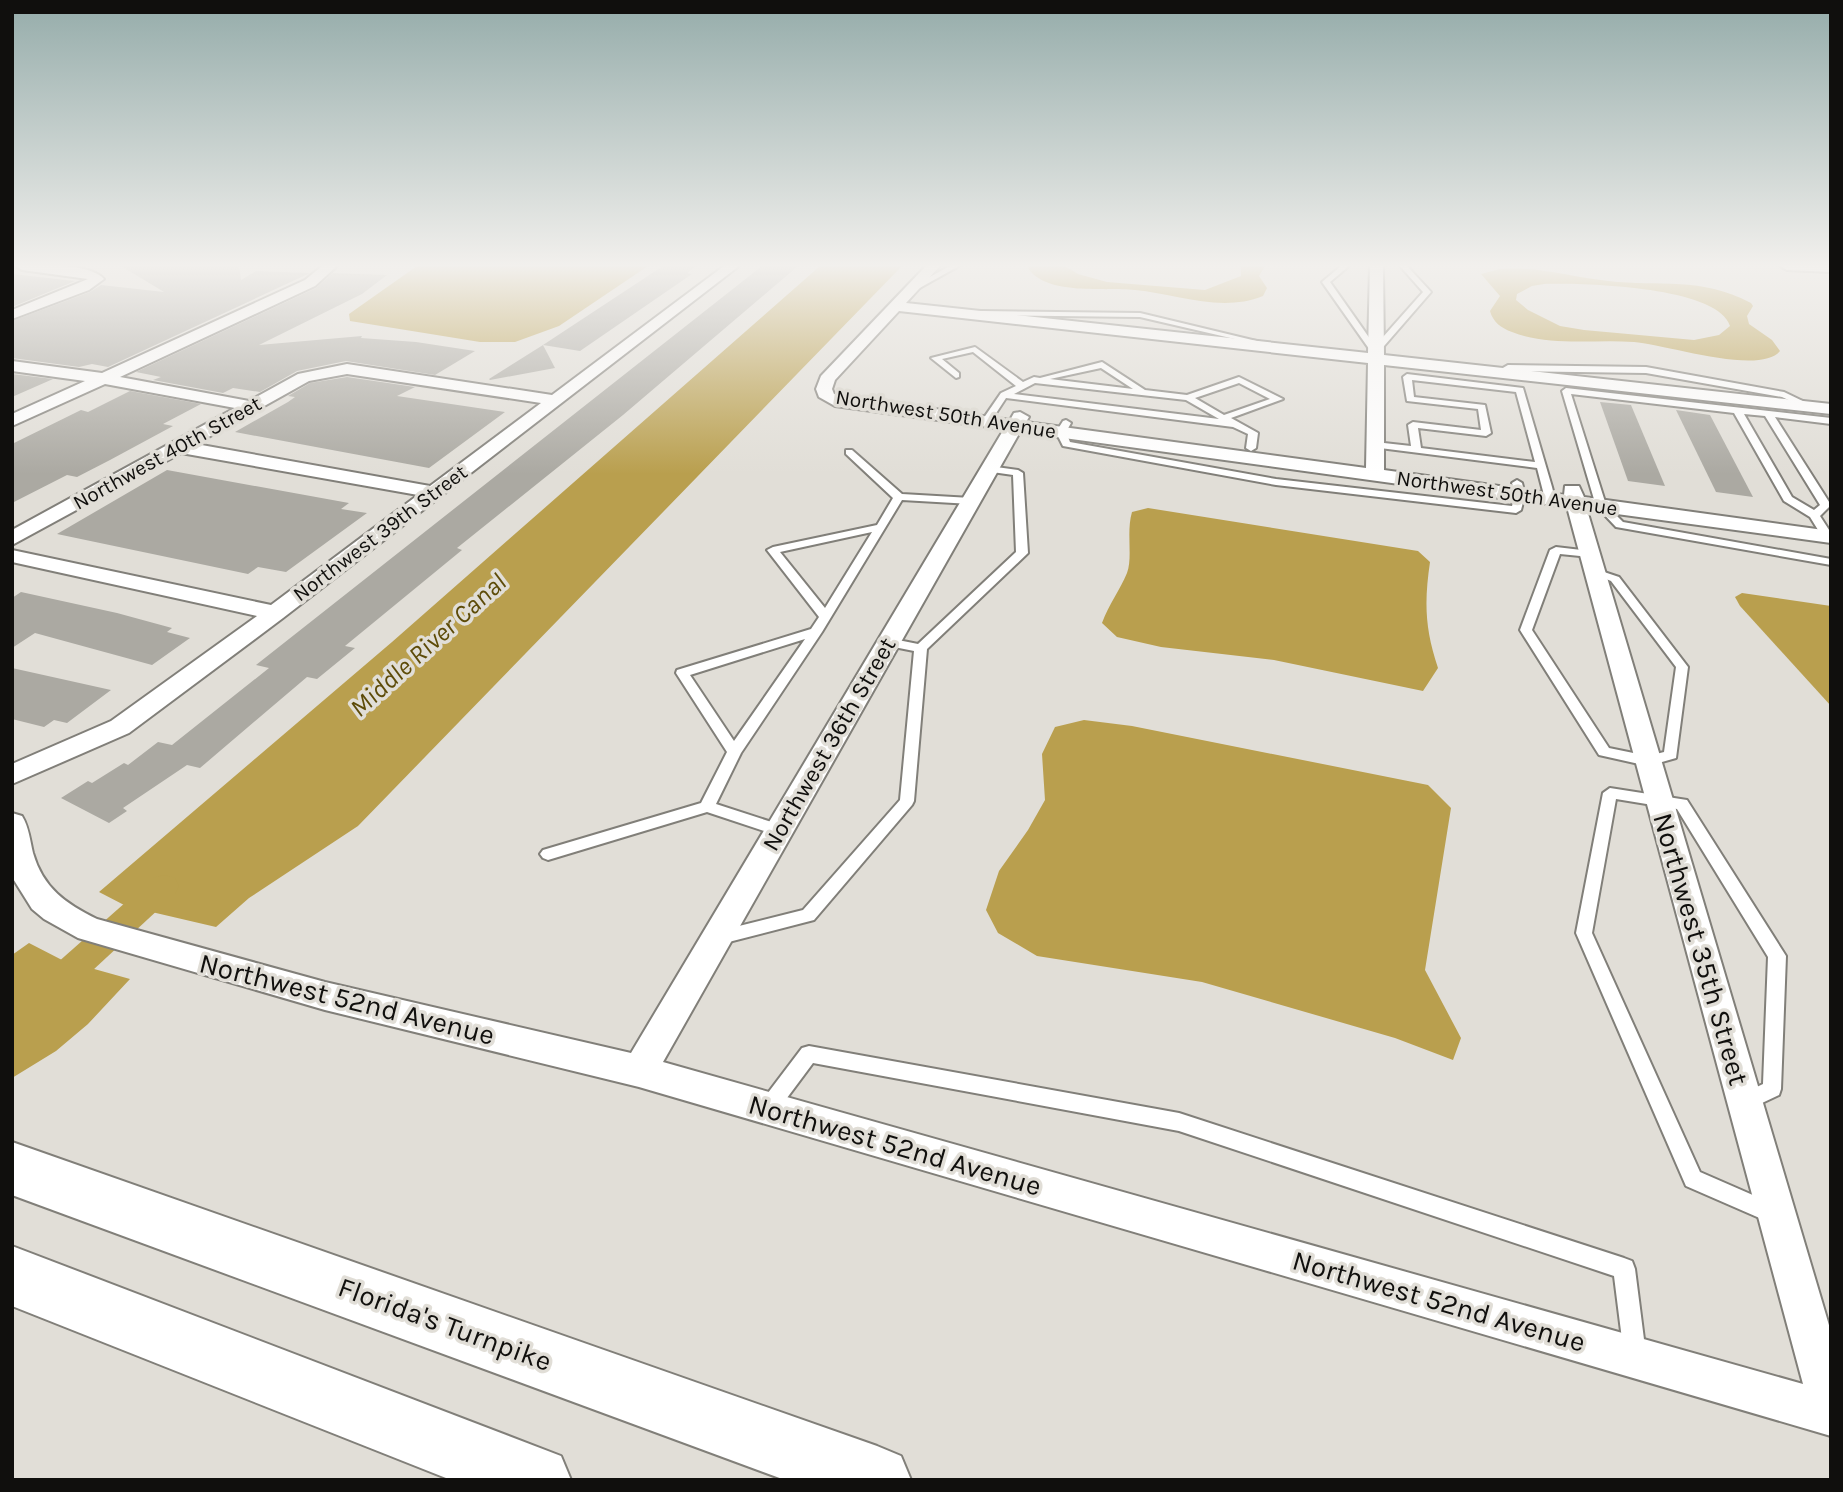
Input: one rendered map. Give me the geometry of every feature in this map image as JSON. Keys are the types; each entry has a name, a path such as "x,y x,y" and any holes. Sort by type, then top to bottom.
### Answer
{"highway":[{"name":"Florida's Turnpike","path":"12,1168 877,1480"},
{"path":"12,1276 537,1480"}],"street":[{"path":"12,421 195,336"},
{"name":"Northwest 39th Street","path":"12,775 120,727 275,613 639,336"},
{"name":"Northwest 50th Avenue","path":"867,336 827,379 824,389 827,397 835,401 1375,462"},
{"path":"1168,336 1287,349 1375,355 1500,372 1831,408"},
{"path":"1375,336 1375,462"},
{"path":"12,366 251,407"},
{"name":"Northwest 40th Street","path":"12,538 304,377 325,371 347,369 553,400"},
{"name":"Northwest 36th Street","path":"639,1071 1017,421"},
{"name":"Northwest 50th Avenue","path":"1064,428 1375,462 1519,489 1824,527"},
{"path":"179,447 433,492"},
{"name":"Northwest 35th Street","path":"1574,496 1831,1407"},
{"path":"12,556 275,613"},
{"name":"Northwest 52nd Avenue","path":"12,823 20,866 40,898 61,917 175,955 325,996 639,1071 1831,1414"}],"lane":[{"path":"1362,336 1375,355 1391,336"},
{"path":"956,375 935,358 975,349 1023,386"},
{"path":"988,418 1004,395 1034,380 1102,365 1145,393"},
{"path":"1416,450 1413,425 1486,433 1482,407 1410,399 1407,377 1520,390 1541,466 1574,496 1620,525 1831,562"},
{"path":"1034,380 1188,398 1253,433 1251,448"},
{"path":"1188,398 1239,380 1278,399 1223,418"},
{"path":"1574,496 1566,391 1831,421"},
{"path":"1004,395 1235,424"},
{"path":"1737,410 1788,499 1824,527"},
{"path":"1769,414 1826,506 1824,527"},
{"path":"1064,428 1066,444 1276,482 1516,510 1519,489"},
{"path":"1375,462 1416,450 1541,466"},
{"path":"849,452 899,497 971,501"},
{"path":"716,939 808,915 907,802 920,648 1022,552 1018,473 989,469"},
{"path":"707,807 734,752 816,632 899,497"},
{"path":"825,617 773,550 881,527"},
{"path":"1556,550 1592,563 1615,579 1682,667 1671,755 1648,761 1604,752 1526,630 1556,550"},
{"path":"734,752 682,673 816,632"},
{"path":"888,642 920,648"},
{"path":"1745,1102 1772,1089 1777,956 1682,804 1611,793 1584,933 1693,1179 1776,1215"},
{"path":"548,853 707,807 779,830"},
{"path":"768,1108 809,1054 1179,1122 1624,1269 1635,1357"}],"water":[{"path":"441,336 533,336 515,342 480,342"},
{"path":"741,336 834,336 358,826 249,898 216,927 126,906 99,892 392,642"},
{"path":"1523,336 1646,336 1694,340 1716,336 1766,336 1780,351 1769,358 1733,360 1634,342 1557,341"},
{"path":"1148,508 1418,551 1430,562 1427,616 1430,641 1438,668 1423,691 1274,660 1161,647 1117,637 1102,623 1127,573 1132,512"},
{"path":"1742,593 1831,606 1831,706 1740,606 1735,597"},
{"path":"1084,720 1132,726 1428,785 1451,808 1425,970 1461,1038 1453,1060 1395,1038 1202,982 1037,956 998,933 986,910 999,871 1045,800 1042,754 1055,727"},
{"path":"29,943 62,960 130,979 88,1024 56,1051 12,1078 12,955"}],"building":[{"path":"12,336 175,336 108,367 92,364 79,367 12,358"},
{"path":"214,336 278,336 259,345 362,336 361,338 416,342 475,351 435,375 346,361 297,371 260,392 233,388 223,393 153,380 161,377 136,372"},
{"path":"557,336 602,336 580,351 543,345"},
{"path":"674,336 716,336 623,415 457,548 462,550 345,646 355,648 317,679 307,677 200,768 187,765 123,808 127,811 109,823 61,798 124,763 128,765 158,742 172,745 269,668 256,665"},
{"path":"543,345 555,368 489,379"},
{"path":"12,374 53,379 12,397"},
{"path":"347,377 415,387 397,396 505,412 429,468 235,432 288,402 295,397 288,396 310,383"},
{"path":"130,391 201,404 163,424 173,426 110,460 77,477 67,475 12,503 12,444 81,410 88,412"},
{"path":"1600,402 1631,405 1665,486 1628,481"},
{"path":"1676,410 1710,415 1753,497 1716,492"},
{"path":"167,470 349,503 341,509 367,513 286,572 258,567 248,574 57,534"},
{"path":"21,592 117,613 172,628 167,632 190,638 152,665 35,633 12,648 12,598"},
{"path":"12,668 111,690 67,723 54,720 44,727 12,719"}],"waterway":[{"name":"Middle River Canal","path":"12,1024 164,886"}]}
